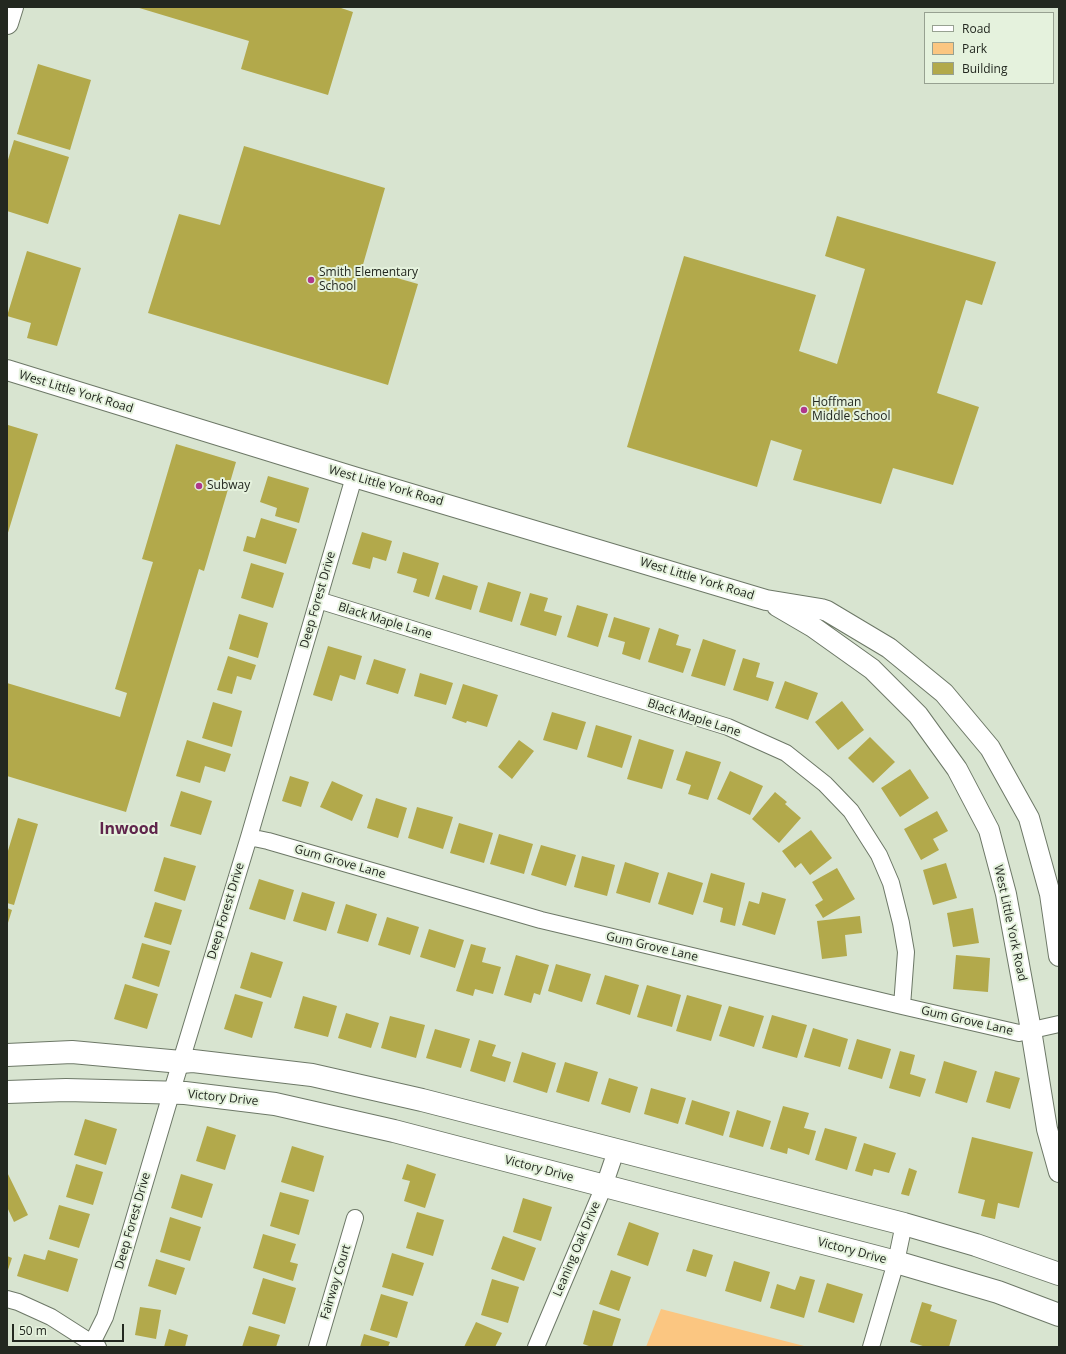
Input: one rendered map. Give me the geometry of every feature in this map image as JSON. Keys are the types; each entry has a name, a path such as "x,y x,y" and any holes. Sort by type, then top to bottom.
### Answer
{"main road":[{"path":"7,23 12,7"},
{"path":"7,1055 72,1052 181,1062 193,1061 312,1075 422,1100 904,1224 976,1245 1056,1271"},
{"name":"Victory Drive","path":"7,1092 66,1090 171,1094 184,1093 275,1104 394,1130 896,1262 998,1292 1059,1315"}],"street":[{"name":"West Little York Road","path":"7,370 354,477 766,600 827,611 889,648 944,693 990,748 1028,818 1050,894 1059,956"},
{"name":"Deep Forest Drive","path":"95,1345 105,1317 249,837 354,477"},
{"name":"Black Maple Lane","path":"318,600 728,728 786,753 825,784 851,811 878,855 891,883 901,923 906,952 902,1006"},
{"name":"West Little York Road","path":"766,600 813,627 872,669 918,715 957,769 989,830 1006,894 1031,1030 1047,1129 1059,1172"},
{"path":"813,627 821,609"},
{"path":"895,692 915,669"},
{"name":"Gum Grove Lane","path":"249,837 268,841 541,920 902,1006 1019,1033 1059,1024"},
{"name":"Leaning Oak Drive","path":"536,1347 604,1186 616,1150"},
{"name":"Fairway Court","path":"317,1347 355,1218"},
{"path":"871,1347 896,1262 904,1224"},
{"path":"7,1299 18,1302 51,1317 95,1345"}],"green space":[{"path":"661,1309 808,1347 646,1347"}],"building":[{"path":"136,7 338,7 353,12 328,95 241,69 249,41"},
{"path":"38,64 91,80 70,150 17,134"},
{"path":"14,140 69,157 48,224 7,211 7,163"},
{"path":"244,146 385,188 362,268 418,284 388,385 148,313 179,214 220,225"},
{"path":"837,216 996,262 982,305 966,300 937,393 979,407 953,485 893,468 881,504 793,480 802,450 771,440 757,487 627,447 684,256 816,295 799,351 837,364 865,269 825,256"},
{"path":"27,251 81,268 57,346 27,338 31,323 7,316"},
{"path":"8,425 38,434 7,536 7,430"},
{"path":"176,444 236,462 204,571 199,569 126,812 7,776 7,683 120,717 127,693 115,689 153,562 142,559"},
{"path":"268,476 309,488 299,523 275,516 277,508 260,502"},
{"path":"261,518 297,529 286,564 243,551 247,536 255,538"},
{"path":"362,532 392,541 386,561 373,557 370,569 352,564"},
{"path":"403,552 439,563 429,597 413,592 417,579 397,573"},
{"path":"251,563 284,573 273,608 241,598"},
{"path":"443,575 478,586 471,610 435,599"},
{"path":"488,582 521,592 512,622 479,612"},
{"path":"530,593 548,598 544,611 562,616 556,636 520,625"},
{"path":"577,605 608,614 598,647 567,637"},
{"path":"239,614 268,623 258,658 229,649"},
{"path":"614,617 650,628 640,660 622,654 625,642 608,637"},
{"path":"659,628 679,635 676,645 691,649 683,673 648,662"},
{"path":"703,639 736,650 725,686 691,676"},
{"path":"328,646 362,656 355,680 340,675 332,701 313,695"},
{"path":"228,656 256,665 251,680 237,676 232,694 217,690"},
{"path":"743,658 760,663 756,677 774,682 768,701 733,690"},
{"path":"374,659 406,669 398,694 366,684"},
{"path":"420,673 453,683 446,705 414,696"},
{"path":"785,681 818,693 808,720 775,708"},
{"path":"463,684 498,695 487,727 467,721 466,723 452,718"},
{"path":"842,701 864,730 838,750 815,722"},
{"path":"213,702 242,711 232,747 202,738"},
{"path":"552,712 586,722 577,750 543,740"},
{"path":"596,725 632,736 622,768 587,757"},
{"path":"870,737 895,762 873,783 848,758"},
{"path":"639,739 674,750 662,789 627,779"},
{"path":"187,740 231,754 225,772 205,766 200,783 176,776"},
{"path":"519,740 534,751 512,779 498,767"},
{"path":"686,751 721,762 708,800 688,794 691,785 676,780"},
{"path":"910,769 929,798 900,817 881,788"},
{"path":"730,771 763,786 750,815 717,799"},
{"path":"290,776 309,782 301,807 282,801"},
{"path":"332,781 363,795 352,821 320,807"},
{"path":"181,791 212,801 201,835 170,826"},
{"path":"775,792 787,802 785,804 801,818 779,843 752,819"},
{"path":"376,798 407,808 398,838 367,828"},
{"path":"417,807 453,817 443,849 408,838"},
{"path":"937,811 948,831 933,839 939,850 921,860 904,829"},
{"path":"18,818 38,824 14,905 7,903 7,854"},
{"path":"459,823 493,833 484,863 450,853"},
{"path":"811,830 832,858 810,875 801,863 795,868 782,851"},
{"path":"499,834 533,844 524,874 490,864"},
{"path":"541,845 576,855 566,886 531,875"},
{"path":"582,856 615,865 607,896 574,887"},
{"path":"164,857 196,866 185,901 154,891"},
{"path":"625,862 659,873 650,903 616,893"},
{"path":"946,863 957,898 933,905 923,870"},
{"path":"837,868 855,899 823,918 815,905 823,900 812,882"},
{"path":"668,872 703,883 693,915 658,904"},
{"path":"711,873 745,883 735,926 720,922 723,908 703,902"},
{"path":"259,879 294,890 285,920 249,909"},
{"path":"302,892 335,902 326,931 293,921"},
{"path":"762,892 786,899 775,935 742,925 749,901 759,904"},
{"path":"155,902 182,910 171,945 144,937"},
{"path":"346,904 377,914 368,942 337,933"},
{"path":"7,908 12,910 7,926"},
{"path":"973,908 979,943 953,947 947,913"},
{"path":"860,916 862,933 845,935 847,956 822,959 817,921"},
{"path":"387,917 419,927 410,955 378,945"},
{"path":"429,929 464,940 455,968 420,957"},
{"path":"142,943 170,951 159,987 132,978"},
{"path":"471,944 486,948 482,962 501,967 493,994 475,989 473,996 456,991"},
{"path":"251,952 283,962 271,998 240,988"},
{"path":"516,955 549,965 540,995 534,993 531,1003 504,995"},
{"path":"956,955 990,958 988,992 953,989"},
{"path":"556,964 591,974 582,1002 548,991"},
{"path":"605,975 639,985 630,1015 596,1004"},
{"path":"125,984 158,994 147,1029 114,1019"},
{"path":"647,985 681,995 672,1027 637,1017"},
{"path":"235,994 263,1002 252,1038 224,1029"},
{"path":"687,995 722,1005 711,1041 676,1031"},
{"path":"303,996 337,1006 328,1037 294,1028"},
{"path":"729,1006 764,1016 754,1047 719,1036"},
{"path":"346,1013 379,1023 371,1048 338,1038"},
{"path":"772,1015 807,1025 797,1058 762,1048"},
{"path":"390,1016 425,1025 416,1058 381,1048"},
{"path":"813,1028 848,1039 840,1067 804,1057"},
{"path":"435,1029 470,1039 461,1068 426,1058"},
{"path":"857,1039 891,1049 882,1079 848,1069"},
{"path":"479,1040 496,1045 492,1056 511,1062 505,1082 470,1071"},
{"path":"900,1051 915,1055 910,1074 926,1079 920,1097 889,1088"},
{"path":"522,1052 556,1063 547,1093 513,1082"},
{"path":"944,1061 977,1071 967,1103 935,1093"},
{"path":"565,1062 598,1072 589,1102 556,1092"},
{"path":"995,1071 1020,1078 1010,1109 986,1102"},
{"path":"609,1078 638,1087 630,1113 601,1104"},
{"path":"651,1088 686,1098 678,1124 644,1114"},
{"path":"692,1100 730,1112 723,1136 685,1124"},
{"path":"783,1106 809,1113 804,1128 816,1131 809,1155 788,1148 787,1154 770,1149"},
{"path":"737,1110 771,1121 763,1147 729,1137"},
{"path":"85,1119 117,1129 106,1165 74,1155"},
{"path":"207,1126 236,1135 225,1170 196,1161"},
{"path":"825,1128 857,1137 847,1170 815,1160"},
{"path":"972,1137 1033,1152 1019,1208 998,1203 995,1219 981,1216 985,1200 958,1193"},
{"path":"864,1143 896,1153 889,1173 874,1169 872,1176 855,1171"},
{"path":"292,1146 324,1156 314,1192 281,1182"},
{"path":"76,1164 103,1172 93,1205 66,1197"},
{"path":"407,1164 436,1174 425,1208 404,1201 410,1181 402,1179"},
{"path":"909,1168 917,1171 909,1196 901,1194"},
{"path":"7,1172 28,1215 14,1222 7,1207"},
{"path":"181,1174 213,1184 202,1218 171,1208"},
{"path":"280,1192 309,1200 299,1235 270,1226"},
{"path":"523,1198 552,1207 541,1241 513,1232"},
{"path":"59,1205 90,1214 79,1248 49,1239"},
{"path":"417,1212 444,1220 433,1256 406,1248"},
{"path":"170,1217 201,1227 190,1261 160,1252"},
{"path":"629,1222 659,1233 648,1266 617,1255"},
{"path":"263,1234 296,1244 290,1262 298,1264 293,1281 253,1268"},
{"path":"503,1236 536,1248 524,1281 491,1269"},
{"path":"693,1249 713,1255 706,1277 686,1271"},
{"path":"48,1250 78,1259 68,1292 17,1276 24,1254 45,1260"},
{"path":"392,1253 424,1263 413,1296 382,1287"},
{"path":"7,1256 12,1258 7,1273"},
{"path":"156,1259 185,1268 176,1295 148,1286"},
{"path":"734,1261 770,1272 761,1302 725,1291"},
{"path":"611,1270 631,1277 619,1311 599,1304"},
{"path":"800,1276 815,1280 804,1318 770,1308 777,1284 795,1290"},
{"path":"263,1278 296,1288 285,1324 252,1314"},
{"path":"492,1279 519,1287 508,1323 481,1315"},
{"path":"827,1283 863,1294 854,1323 818,1312"},
{"path":"381,1294 408,1302 397,1338 370,1330"},
{"path":"922,1302 932,1305 930,1311 957,1320 949,1347 926,1347 910,1342"},
{"path":"140,1307 161,1310 156,1339 135,1335"},
{"path":"593,1310 621,1319 612,1347 592,1347 583,1344"},
{"path":"476,1322 502,1333 495,1347 464,1347"},
{"path":"249,1326 280,1335 276,1347 242,1347"},
{"path":"169,1329 188,1335 185,1347 164,1347"},
{"path":"364,1334 390,1342 388,1347 360,1347"}],"place":[{"name":"Smith Elementary School","path":"311,280"},
{"name":"Hoffman Middle School","path":"804,410"},
{"name":"Subway","path":"199,486"}],"district":[{"name":"Inwood","path":"129,829"}]}
